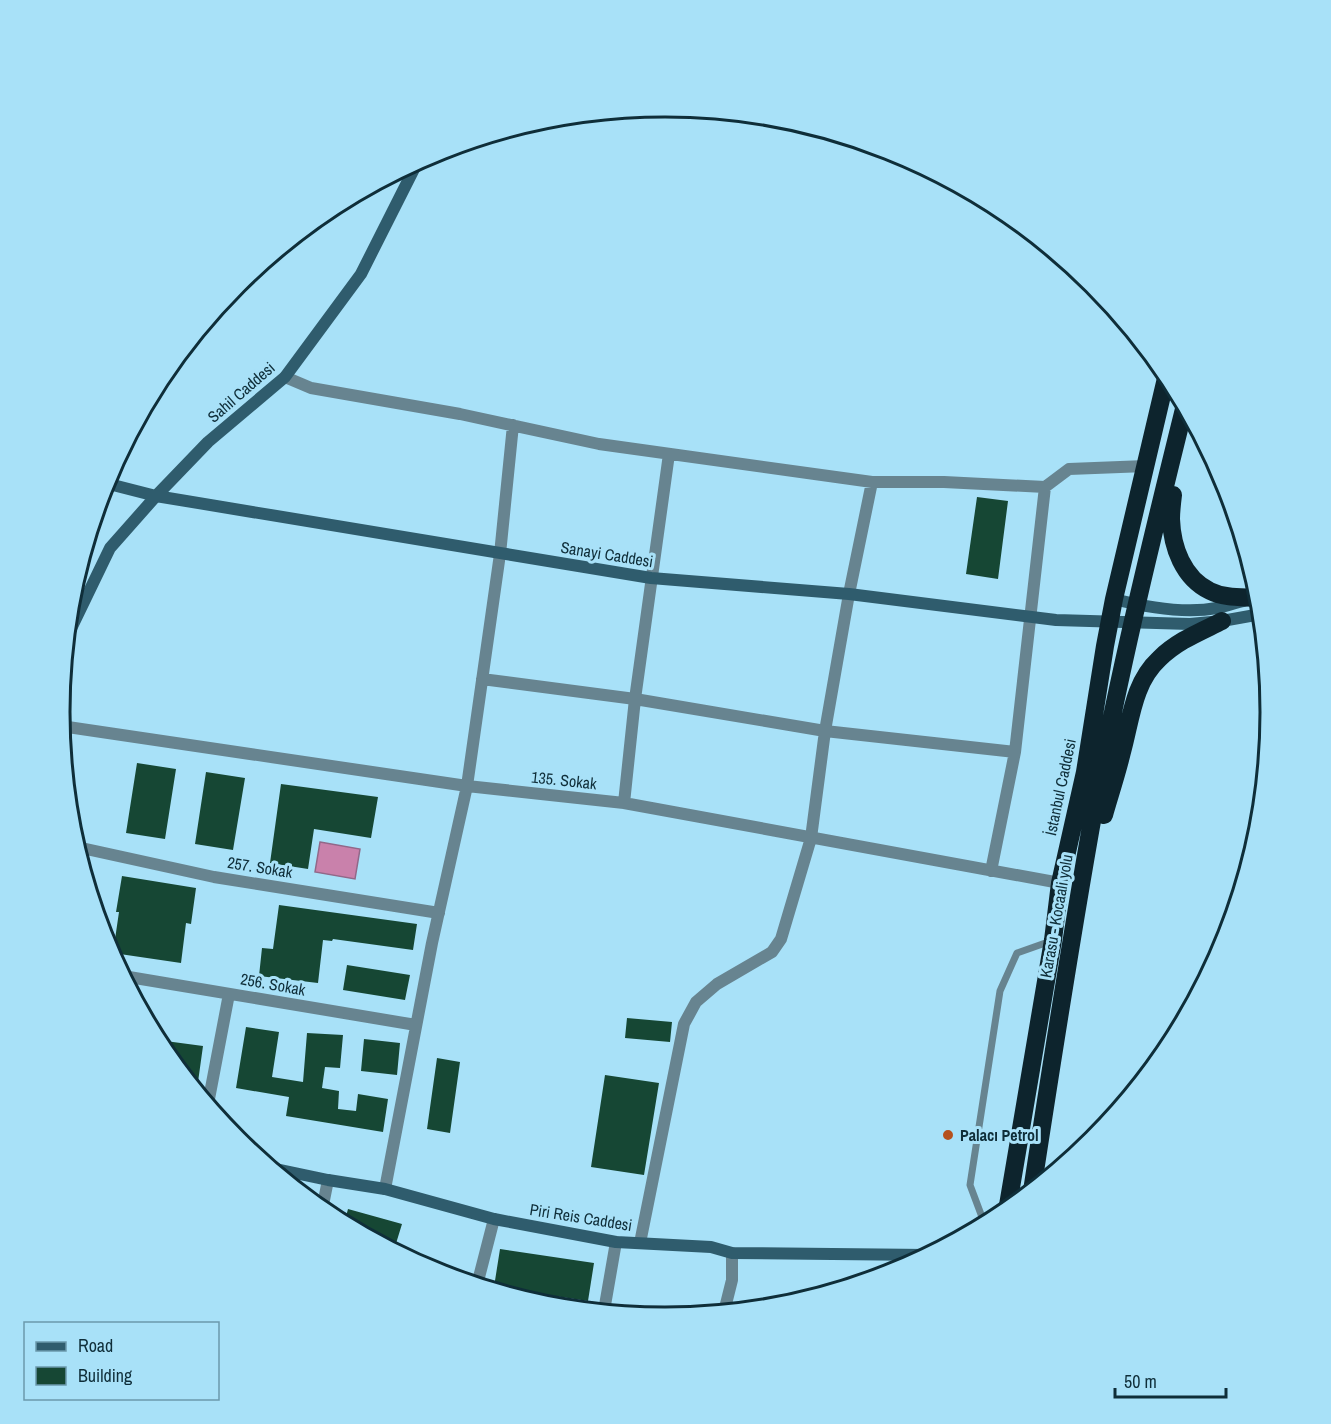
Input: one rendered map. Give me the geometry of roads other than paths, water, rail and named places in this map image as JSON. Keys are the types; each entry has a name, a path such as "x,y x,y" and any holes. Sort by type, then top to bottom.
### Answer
{"highway":[{"name":"İstanbul Caddesi","path":"1009,1197 1053,940 1060,883 1085,772 1114,599 1164,387"},
{"name":"Karasu - Kocaali yolu","path":"1034,1179 1064,981 1100,780 1182,417"},
{"path":"1178,433 1171,519 1174,544 1182,565 1198,584 1210,592 1250,601"},
{"path":"1078,903 1122,752 1134,700 1144,678 1157,660 1176,644 1222,621"}],"street":[{"name":"Sahil Caddesi","path":"80,611 110,548 208,442 285,377 361,274 412,174"},
{"path":"285,377 311,388 460,414 599,444 872,482 944,482 1045,487 1069,469 1146,466"},
{"path":"385,1189 432,943 467,786 500,554 513,425"},
{"path":"624,803 635,699 669,454"},
{"path":"640,1243 684,1024 690,1011 696,1002 717,984 772,952 781,939 811,838 825,731 849,594 872,482"},
{"name":"Sanayi Caddesi","path":"116,485 156,496 651,578 849,594 1056,620 1110,622 1136,614"},
{"path":"991,871 1015,752 1045,487"},
{"path":"1114,599 1136,614 1190,624 1222,621 1251,607"},
{"path":"1136,614 1250,604"},
{"path":"482,679 635,699 825,731 1015,752"},
{"name":"135. Sokak","path":"71,727 467,786 624,803 1060,883"},
{"name":"257. Sokak","path":"87,849 214,877 439,913"},
{"name":"256. Sokak","path":"133,978 416,1025"},
{"path":"210,1094 229,994"},
{"name":"Piri Reis Caddesi","path":"288,1172 385,1189 494,1219 616,1242 711,1247 732,1253 909,1255"},
{"path":"324,1199 328,1180"},
{"path":"479,1277 494,1219"},
{"path":"605,1304 616,1242"},
{"path":"726,1304 732,1280 732,1253"}],"lane":[{"path":"982,1216 970,1185 1000,991 1017,953 1053,940"}],"place":[{"name":"Palacı Petrol","path":"948,1135"}]}
